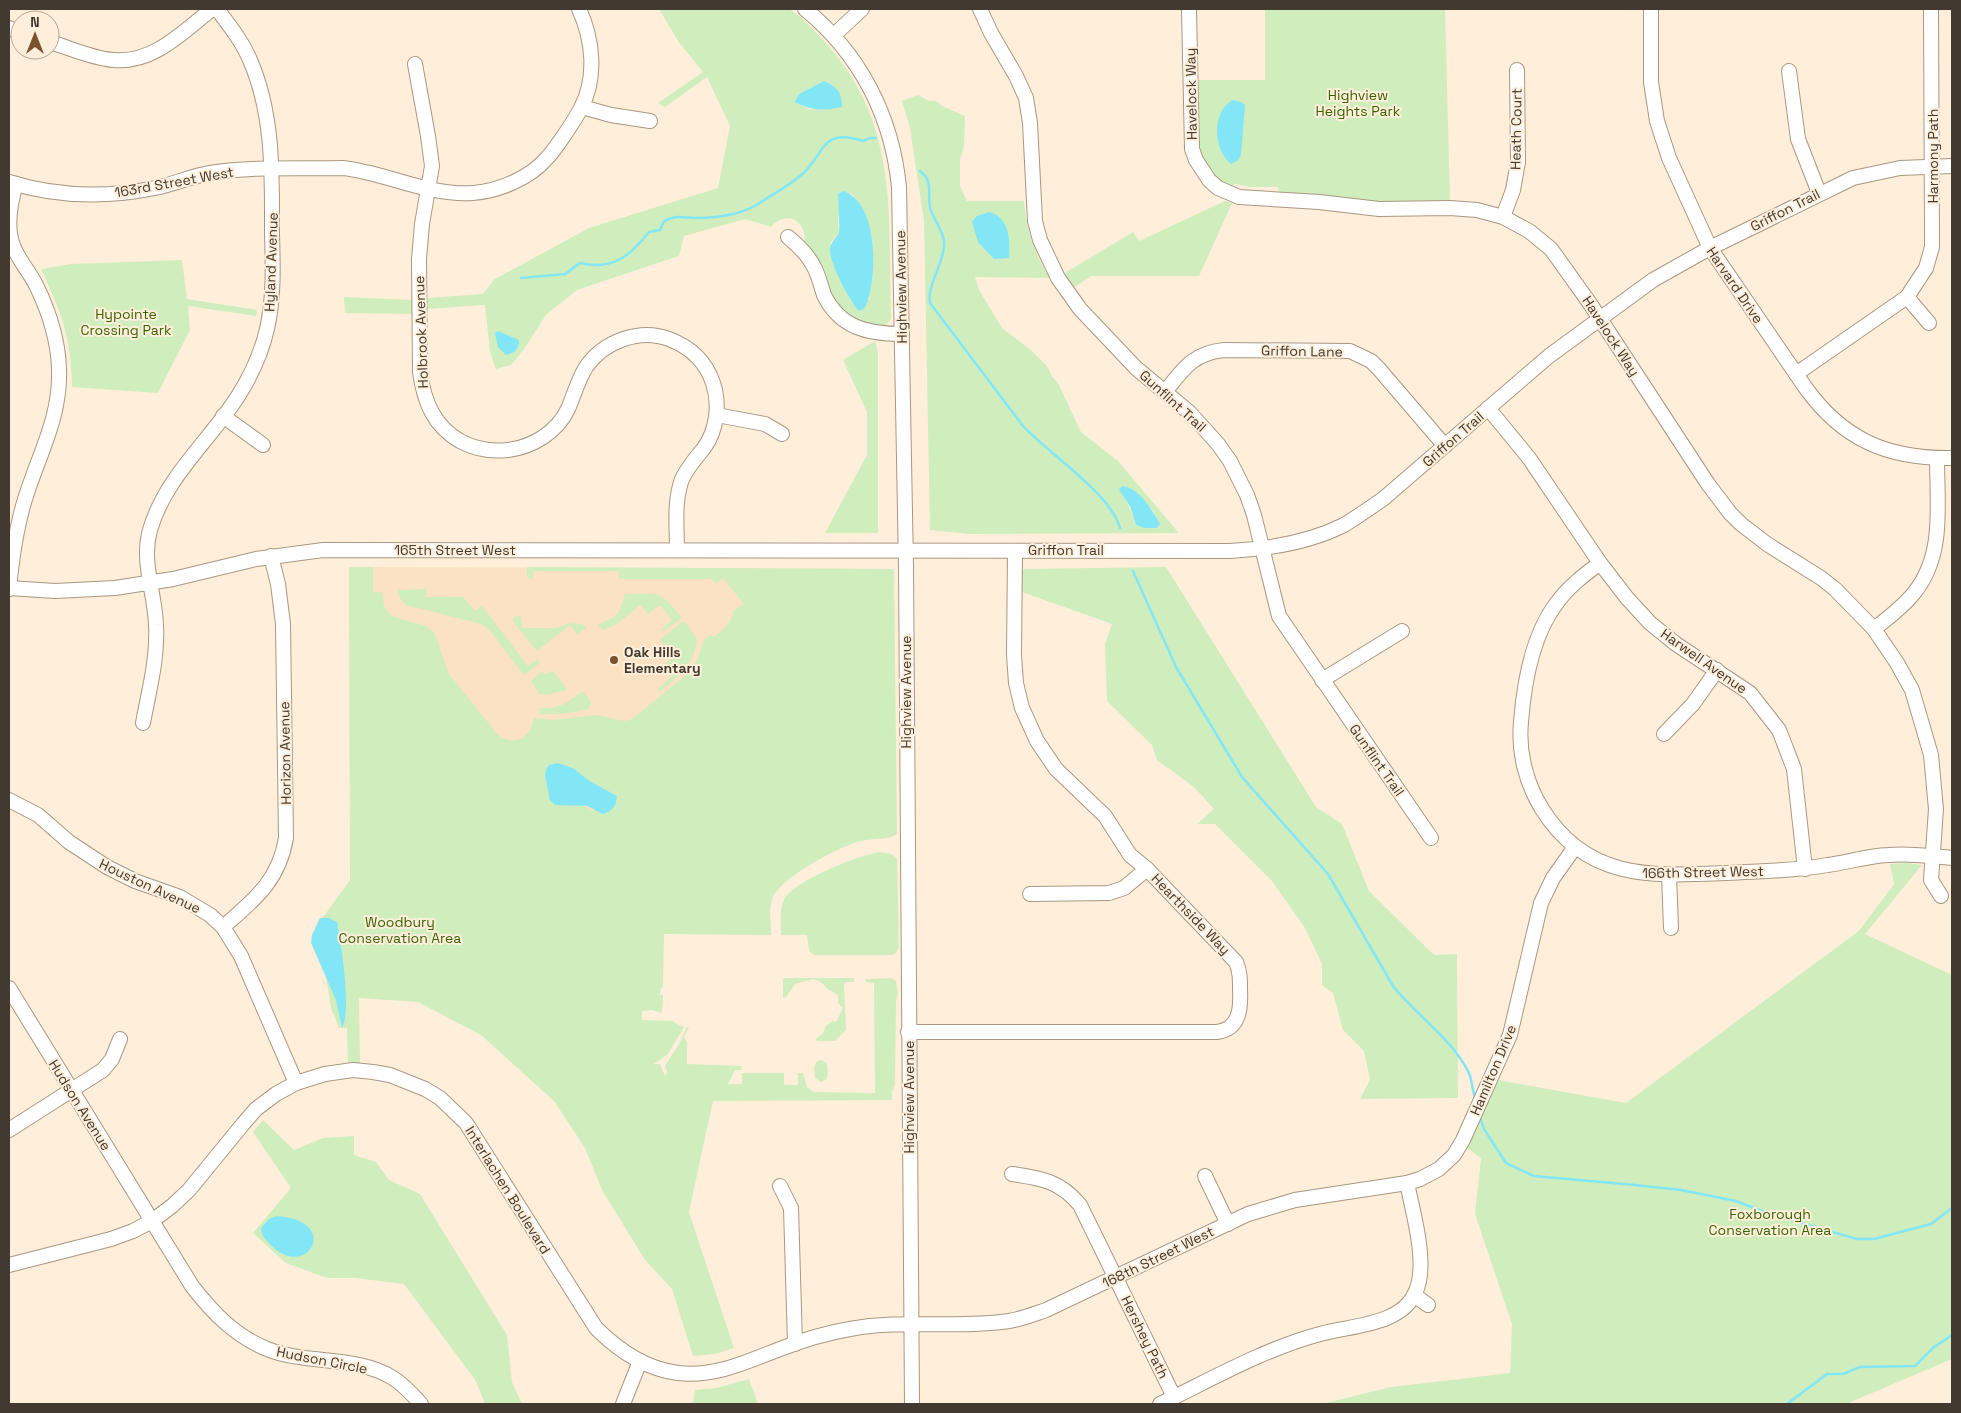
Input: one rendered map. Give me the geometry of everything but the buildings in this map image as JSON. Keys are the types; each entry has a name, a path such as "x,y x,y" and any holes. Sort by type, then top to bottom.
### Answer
{"street":[{"path":"60,45 104,59 130,60 161,49 212,9"},
{"name":"Hyland Avenue","path":"143,723 156,650 156,622 146,550 149,532 158,506 172,484 248,381 267,330 273,293 272,169 267,120 254,70 242,42 217,9"},
{"name":"163rd Street West","path":"12,183 60,193 106,195 153,188 210,173 272,169 343,168 445,192 474,193 501,187 524,176 548,158 582,107 589,84 591,63 587,30 579,9"},
{"name":"Highview Avenue","path":"805,9 834,35 870,86 891,139 899,187 906,550 912,1404"},
{"path":"834,35 862,9"},
{"name":"Gunflint Trail","path":"980,9 1026,98 1030,123 1035,221 1044,250 1058,278 1080,309 1136,368 1200,424 1230,461 1247,495 1278,616 1431,838"},
{"name":"Havelock Way","path":"1189,9 1192,149 1202,170 1218,188 1240,197 1251,199 1319,202 1379,209 1450,208 1477,210 1503,217 1529,231 1551,249 1599,318 1708,484 1730,513 1767,544 1835,589 1874,629 1897,663 1912,690 1927,739 1931,755 1935,794 1930,880 1941,896"},
{"name":"Harvard Drive","path":"1651,9 1651,82 1656,121 1669,158 1710,248 1818,406 1848,432 1878,447 1897,454 1952,458"},
{"name":"Harmony Path","path":"1796,374 1907,297 1926,268 1932,247 1931,9"},
{"name":"Holbrook Avenue","path":"415,64 432,166 421,232 419,259 421,380 428,408 440,424 455,438 474,446 491,450 514,449 532,443 551,432 563,418 581,376 592,360 612,344 637,336 649,335 663,337 676,342 696,355 705,366 713,383 717,403 717,416 708,441 681,480 676,509 677,550"},
{"name":"Heath Court","path":"1503,217 1513,190 1518,162 1517,70"},
{"path":"1789,71 1798,139 1819,193"},
{"path":"582,107 611,115 650,121"},
{"name":"Griffon Trail","path":"906,550 1230,550 1262,548 1295,542 1342,526 1383,499 1550,356 1653,280 1710,248 1853,178 1873,172 1900,168 1952,166"},
{"path":"9,588 17,524 26,494 52,427 59,380 57,350 50,320 36,284 14,247 10,210 12,183"},
{"path":"788,237 808,257 816,270 830,304 845,320 854,327 875,334 902,334"},
{"path":"1907,297 1929,323"},
{"name":"Griffon Lane","path":"1165,392 1191,361 1212,351 1350,351 1361,355 1380,369 1445,446"},
{"name":"Harwell Avenue","path":"1488,408 1530,459 1600,563 1627,598 1650,623 1676,644 1750,694 1779,730 1786,744 1797,784 1805,869"},
{"path":"223,416 263,445"},
{"path":"717,416 765,424 782,434"},
{"path":"1874,629 1915,592 1931,563 1937,539 1937,458"},
{"name":"165th Street West","path":"9,588 74,590 150,584 271,556 323,550 906,550"},
{"name":"Hearthside Way","path":"908,1032 1216,1032 1230,1028 1238,1016 1241,1007 1238,967 1231,956 1147,869 1130,855 1105,816 1056,769 1029,726 1020,698 1015,673 1015,550"},
{"name":"Horizon Avenue","path":"223,927 269,883 282,857 286,838 283,624 278,584 271,556"},
{"name":"166th Street West","path":"1600,563 1581,577 1563,595 1543,626 1532,658 1521,723 1522,760 1535,797 1549,820 1575,847 1587,855 1620,869 1638,873 1669,875 1805,869 1886,855 1952,858"},
{"path":"1322,680 1402,631"},
{"path":"1664,734 1693,704 1717,670"},
{"name":"Houston Avenue","path":"9,800 38,815 69,842 107,867 135,881 180,897 210,915 223,927 241,956 296,1083"},
{"name":"Hamilton Drive","path":"1407,1183 1439,1170 1454,1155 1463,1140 1510,1035 1541,903 1553,878 1575,847"},
{"path":"1030,894 1109,893 1124,888 1147,869"},
{"path":"1669,875 1671,928"},
{"name":"Hudson Avenue","path":"9,988 152,1221"},
{"path":"9,1130 103,1070 112,1059 120,1039"},
{"name":"Interlachen Boulevard","path":"9,1265 111,1239 133,1231 152,1221 189,1190 256,1109 276,1094 310,1077 353,1070 373,1072 407,1081 425,1089 440,1098 466,1123 478,1139 596,1328 610,1341 640,1361 677,1373 717,1372 795,1344 850,1329 910,1323"},
{"name":"Hershey Path","path":"1012,1174 1047,1180 1062,1188 1073,1197 1086,1215 1174,1397"},
{"path":"1205,1176 1228,1224"},
{"path":"1160,1404 1294,1341 1389,1317 1405,1308 1414,1295 1420,1280 1421,1264 1407,1183"},
{"name":"168th Street West","path":"910,1323 997,1322 1025,1318 1046,1310 1248,1214 1295,1200 1407,1183"},
{"path":"780,1186 791,1208 795,1344"},
{"name":"Hudson Circle","path":"152,1221 192,1286 209,1308 231,1328 267,1349 300,1358 373,1369 393,1378 408,1389 421,1404"},
{"path":"1414,1295 1428,1305"},
{"path":"624,1404 640,1361"}],"shaded area":[{"name":"Oak Hills Elementary","path":"349,567 879,569 882,824 350,824"}],"green space":[{"path":"785,8 793,11 813,29 849,73 867,106 878,139 885,173 889,208 891,319 883,328 861,324 838,308 804,244 803,229 795,220 790,218 783,219 771,227 745,219 684,236 679,256 577,290 546,315 511,365 496,369 490,352 485,305 427,309 427,298 483,294 495,279 589,228 718,188 730,126 707,77 665,107 658,103 703,72 678,41 659,9","holes":["824,81 825,110 809,109 794,102 799,94","851,193 866,217 872,244 869,300 852,303 830,252 831,242 839,232 838,217"]},
{"name":"Highview Heights Park","path":"1265,9 1445,9 1450,200 1395,203 1279,194 1278,187 1251,187 1235,184 1230,188 1216,179 1207,168 1197,141 1195,111 1196,80 1265,80"},
{"path":"918,95 929,101 936,101 944,107 965,116 964,148 960,159 960,186 967,201 1024,201 1032,241 1049,278 975,277 979,290 1002,328 1032,351 1047,366 1059,385 1081,432 1118,461 1179,533 970,534 930,530 924,221 910,128 902,101","holes":["1126,499 1143,500 1153,510 1159,524 1157,528 1145,528 1133,517"]},
{"path":"1225,201 1232,203 1199,276 1091,276 1072,289 1063,274 1133,232 1139,241"},
{"name":"Hypointe Crossing Park","path":"182,260 187,299 257,310 256,316 188,306 190,330 158,393 72,387 70,354 64,326 55,299 41,269 71,264"},
{"path":"344,297 413,300 413,314 345,313"},
{"path":"875,341 878,353 878,533 825,533 867,455 867,412 843,360"},
{"name":"Woodbury Conservation Area","path":"349,567 373,567 373,592 382,592 384,606 391,616 426,626 434,632 449,674 498,735 510,740 516,740 526,735 534,718 553,720 595,715 625,721 632,719 690,672 699,656 704,639 710,635 714,637 728,623 733,611 744,604 723,578 717,583 711,579 619,579 619,571 533,571 533,580 531,580 527,576 527,567 894,569 897,834 889,838 864,840 851,844 812,864 787,881 778,889 771,901 771,935 664,934 663,987 661,988 660,995 663,995 662,1013 652,1010 642,1011 642,1020 673,1021 684,1027 668,1054 654,1064 660,1064 665,1076 667,1072 665,1066 687,1027 689,1027 684,1037 687,1042 687,1064 741,1066 742,1070 735,1070 728,1084 742,1084 742,1073 784,1073 784,1085 798,1085 798,1073 803,1073 807,1087 814,1092 875,1093 874,983 866,982 865,979 892,978 896,981 898,994 896,1001 895,1085 892,1092 892,1100 713,1101 689,1212 734,1348 715,1354 693,1356 672,1289 645,1260 602,1190 585,1148 554,1101 481,1035 418,1002 359,998 360,1063 348,1063 347,1028 339,1028 331,1008 318,924 350,880","holes":["558,763 573,768 591,782 616,796 593,811 582,806 559,804 549,799 549,788"]},
{"path":"1166,567 1316,807 1342,824 1369,891 1434,955 1457,954 1458,1098 1360,1099 1370,1080 1364,1051 1343,1030 1333,993 1322,985 1322,964 1305,928 1272,881 1215,824 1197,824 1214,809 1194,787 1157,760 1152,745 1107,701 1105,644 1112,624 1022,592 1022,570 1026,569"},
{"path":"426,589 426,597 463,597 475,611 482,606 528,666 538,659 540,663 524,675 489,630 481,624 406,605 401,600 398,590"},
{"path":"625,594 652,594 663,597 681,619 662,632 661,630 672,620 660,605 648,614 640,605 617,624 604,630 597,625 613,618 619,612"},
{"path":"516,616 521,616 522,628 556,628 572,623 584,625 586,628 577,634 570,625 537,651 514,623 513,619"},
{"path":"682,622 685,622 697,639 696,648 684,669 659,692 657,690 672,676 663,665 673,657 660,640"},
{"path":"553,671 566,690 547,695 540,694 531,681 541,672 546,674"},
{"path":"583,691 591,702 589,709 563,714 539,714 540,708 553,708 568,702"},
{"path":"880,852 891,854 897,858 899,947 896,953 892,955 814,955 809,951 807,935 781,935 781,908 789,893 812,877 843,863"},
{"name":"Foxborough Conservation Area","path":"1907,863 1922,865 1865,934 1952,975 1952,1359 1846,1404 1322,1404 1391,1387 1510,1373 1512,1324 1475,1214 1481,1158 1467,1148 1498,1080 1626,1103 1859,931 1894,884 1890,864"},
{"path":"854,978 854,982 846,982 844,984 846,1030 835,1041 817,1041 816,1039 832,1021 836,1022 843,1008 838,1003 838,995 821,982 813,979 795,984 786,997 783,998 783,979"},
{"path":"822,1060 827,1064 828,1075 826,1080 821,1082 815,1078 814,1067 817,1061"},
{"path":"263,1120 294,1150 323,1138 354,1136 354,1155 376,1162 389,1180 420,1194 507,1335 512,1382 522,1404 485,1404 476,1381 404,1284 355,1278 327,1278 286,1263 253,1233 291,1188 253,1132"},
{"path":"749,1379 758,1404 693,1404 695,1390 716,1388"}],"water":[{"path":"824,81 838,91 842,107 818,109 794,102 799,94"},
{"path":"1233,100 1245,105 1241,155 1237,161 1231,164 1221,150 1217,131 1221,113 1226,105"},
{"path":"843,191 855,198 863,210 869,225 872,243 873,262 869,295 865,308 859,311 841,282 833,263 830,249 832,242 839,232 838,194"},
{"path":"989,212 996,215 1005,224 1009,237 1009,258 994,259 978,242 972,222 977,216"},
{"path":"498,331 519,340 514,352 506,355 498,347 495,333"},
{"path":"1122,486 1134,491 1145,500 1160,524 1157,528 1145,528 1136,525 1130,506 1119,490"},
{"path":"558,763 573,768 591,782 617,796 613,808 603,814 587,806 555,805 549,799 545,773 549,765"},
{"path":"320,918 329,918 337,922 346,992 345,1019 342,1028 336,1000 311,943 312,935"},
{"path":"277,1216 297,1220 309,1228 313,1237 312,1246 305,1254 295,1257 283,1254 264,1238 261,1228 269,1219"}],"waterway":[{"path":"521,278 565,274 580,263 602,265 619,260 635,248 649,232 660,230 664,221 673,218 711,217 729,215 746,210 776,193 800,176 831,140 849,138 863,141 876,138"},
{"path":"920,171 929,183 930,207 944,242 941,262 931,289 930,303 1023,426 1092,488 1105,502 1120,528"},
{"path":"1133,571 1176,667 1242,777 1328,874 1393,986 1444,1039 1462,1061 1469,1073 1475,1099"},
{"path":"1480,1118 1484,1129 1506,1163 1534,1176 1681,1190 1736,1201 1767,1213 1857,1239 1874,1239 1931,1224 1952,1208"},
{"path":"1787,1404 1827,1374 1843,1374 1860,1367 1915,1366 1934,1347 1952,1335"}],"place":[{"name":"Oak Hills Elementary","path":"614,660"}]}
